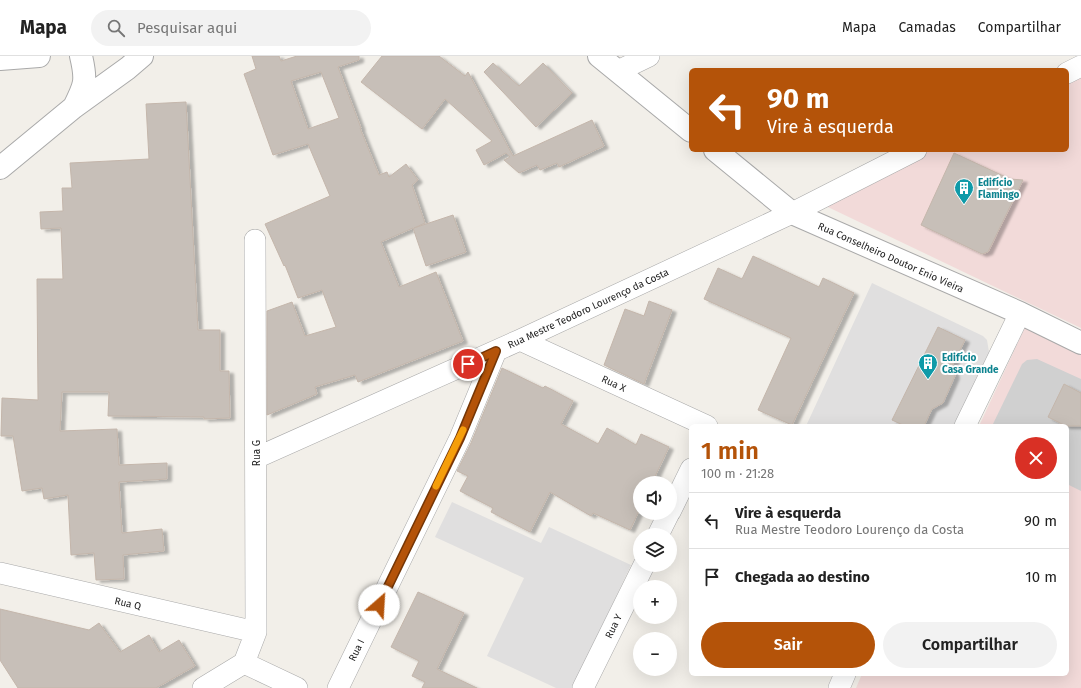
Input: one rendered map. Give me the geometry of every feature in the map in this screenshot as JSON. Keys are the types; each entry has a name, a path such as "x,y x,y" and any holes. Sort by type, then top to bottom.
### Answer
{"street":[{"path":"0,59 39,56"},
{"path":"74,107 84,87 85,72 81,56"},
{"path":"0,168 74,107 142,56"},
{"path":"599,56 689,129"},
{"path":"618,71 649,56"},
{"path":"1069,72 1081,66"},
{"name":"Rua Conselheiro Doutor Enio Vieira","path":"717,152 792,213 1020,313 1081,343"},
{"name":"Rua Mestre Teodoro Lourenço da Costa","path":"256,458 520,340 792,213 912,152"},
{"name":"Rua G","path":"244,663 256,632 255,240"},
{"path":"966,424 1020,313"},
{"name":"Rua X","path":"520,340 703,424"},
{"name":"Rua I","path":"338,688 460,438 496,351"},
{"path":"677,498 689,473"},
{"name":"Rua Y","path":"583,688 641,572"},
{"name":"Rua Q","path":"0,573 256,632"},
{"path":"203,688 244,663 298,688"},
{"path":"839,688 845,676"}],"shaded area":[{"path":"1081,67 1081,328 809,198 905,152 1069,152 1069,73"},
{"path":"872,283 983,336 987,340 989,352 955,424 807,424"},
{"path":"1027,323 1081,348 1081,688 856,688 861,676 1069,676 1069,424 980,424"},
{"path":"1037,359 1081,379 1081,491 1069,485 1069,424 993,424 1022,364 1027,360"},
{"path":"452,502 541,543 549,527 631,565 573,688 556,688 487,656 524,578 435,537"}],"building":[{"path":"252,56 279,56 281,61 297,56 359,56 359,60 338,67 379,175 387,172 389,177 406,164 418,180 412,185 425,223 414,228 453,215 466,252 426,266 413,228 381,242 399,287 436,272 463,341 358,382 355,375 315,387 317,394 267,415 267,311 292,302 305,336 336,327 322,290 298,298 285,265 284,266 265,224 330,196 308,144 273,155 244,74 256,69","holes":["321,72 339,118 308,129 291,81"]},
{"path":"382,56 439,56 465,76 468,72 513,156 592,120 604,146 559,167 557,163 540,170 537,165 519,173 504,160 510,157 506,153 484,165 476,150 492,141 445,99 422,129 361,82"},
{"path":"493,63 519,86 543,63 572,93 536,127 484,72"},
{"path":"186,102 198,330 220,330 220,371 229,371 230,418 204,419 204,417 108,416 109,392 62,392 60,431 117,429 119,465 167,463 167,479 119,482 122,533 162,529 164,551 123,555 124,579 96,580 94,553 71,555 68,495 44,499 42,488 22,491 13,436 1,436 2,398 38,400 37,279 63,279 61,228 41,229 40,212 63,211 62,188 72,188 70,163 149,159 146,104"},
{"name":"Edifício Flamingo","path":"954,153 1010,179 1023,180 988,252 982,254 921,225"},
{"path":"753,256 819,287 823,278 854,293 792,424 758,410 791,338 704,299 718,268 742,279"},
{"path":"649,301 672,310 644,384 604,365 625,309 644,316"},
{"name":"Edifício Casa Grande","path":"938,327 965,340 952,366 955,376 943,403 932,409 925,424 901,424 892,420"},
{"path":"502,368 543,388 545,386 573,401 561,424 598,444 607,428 636,445 641,434 669,447 655,476 633,476 633,520 635,520 630,530 593,513 591,516 550,492 530,532 491,512 493,508 460,491 468,476 457,471 471,443"},
{"path":"1064,384 1081,393 1081,426 1069,426 1069,424 1062,424 1048,417"},
{"path":"418,592 464,613 437,669 477,688 422,688 425,682 412,676 419,661 391,647"},
{"path":"0,609 89,630 99,623 120,652 149,635 159,652 179,640 195,666 156,688 18,688 0,660"}],"slow traffic":[{"path":"436,486 463,430"}],"place":[{"name":"Edifício Flamingo","path":"964,205"},
{"name":"Edifício Casa Grande","path":"928,380"}],"route":[{"path":"379,605 460,438 496,351 468,364"}]}
